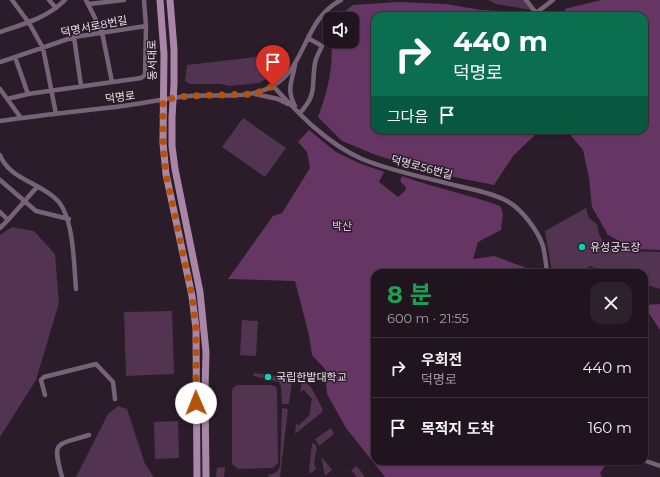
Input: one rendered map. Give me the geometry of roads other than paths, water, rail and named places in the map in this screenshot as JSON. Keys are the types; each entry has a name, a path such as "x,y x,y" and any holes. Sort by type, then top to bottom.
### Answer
{"street":[{"path":"12,0 29,23 43,48 56,114"},
{"path":"49,0 56,8"},
{"path":"0,32 29,23 56,8 65,0"},
{"path":"112,82 102,32 87,2 124,0"},
{"path":"7,99 28,94 141,78 145,75 146,26 144,0"},
{"name":"동서대로","path":"160,0 164,54 163,143 166,174 192,296 196,330 197,477"},
{"name":"동서대로","path":"170,0 174,49 172,129 175,169 200,292 206,352 206,477"},
{"path":"526,0 535,12"},
{"path":"537,12 553,0"},
{"name":"덕명로","path":"0,121 188,96 255,94 273,86 285,77 296,62 320,16 338,1"},
{"name":"덕명서로8번길","path":"0,62 74,37 146,26"},
{"path":"74,37 81,86"},
{"path":"299,112 306,106 313,91 315,63 322,46 308,38"},
{"path":"15,57 28,94"},
{"path":"296,62 289,89 292,100 299,112"},
{"name":"덕명로56번길","path":"273,86 332,143 362,159 423,177 479,191 508,202 525,217 536,231 543,246 546,269"},
{"path":"0,89 21,118"},
{"path":"255,94 278,99 299,112"},
{"path":"0,155 7,167 16,175 58,200 69,219 76,289"},
{"path":"0,180 24,202 41,214 69,219"},
{"path":"0,228 37,187"},
{"path":"0,212 8,220"},
{"path":"45,395 41,380 44,377 96,364 113,382 115,399"},
{"path":"62,477 56,453 57,448 61,443 89,435"},
{"path":"648,462 660,466"}],"place":[{"name":"유성궁도장","path":"582,247"},
{"name":"국립한밭대학교","path":"268,377"}],"park label":[{"name":"박산","path":"342,226"}]}
